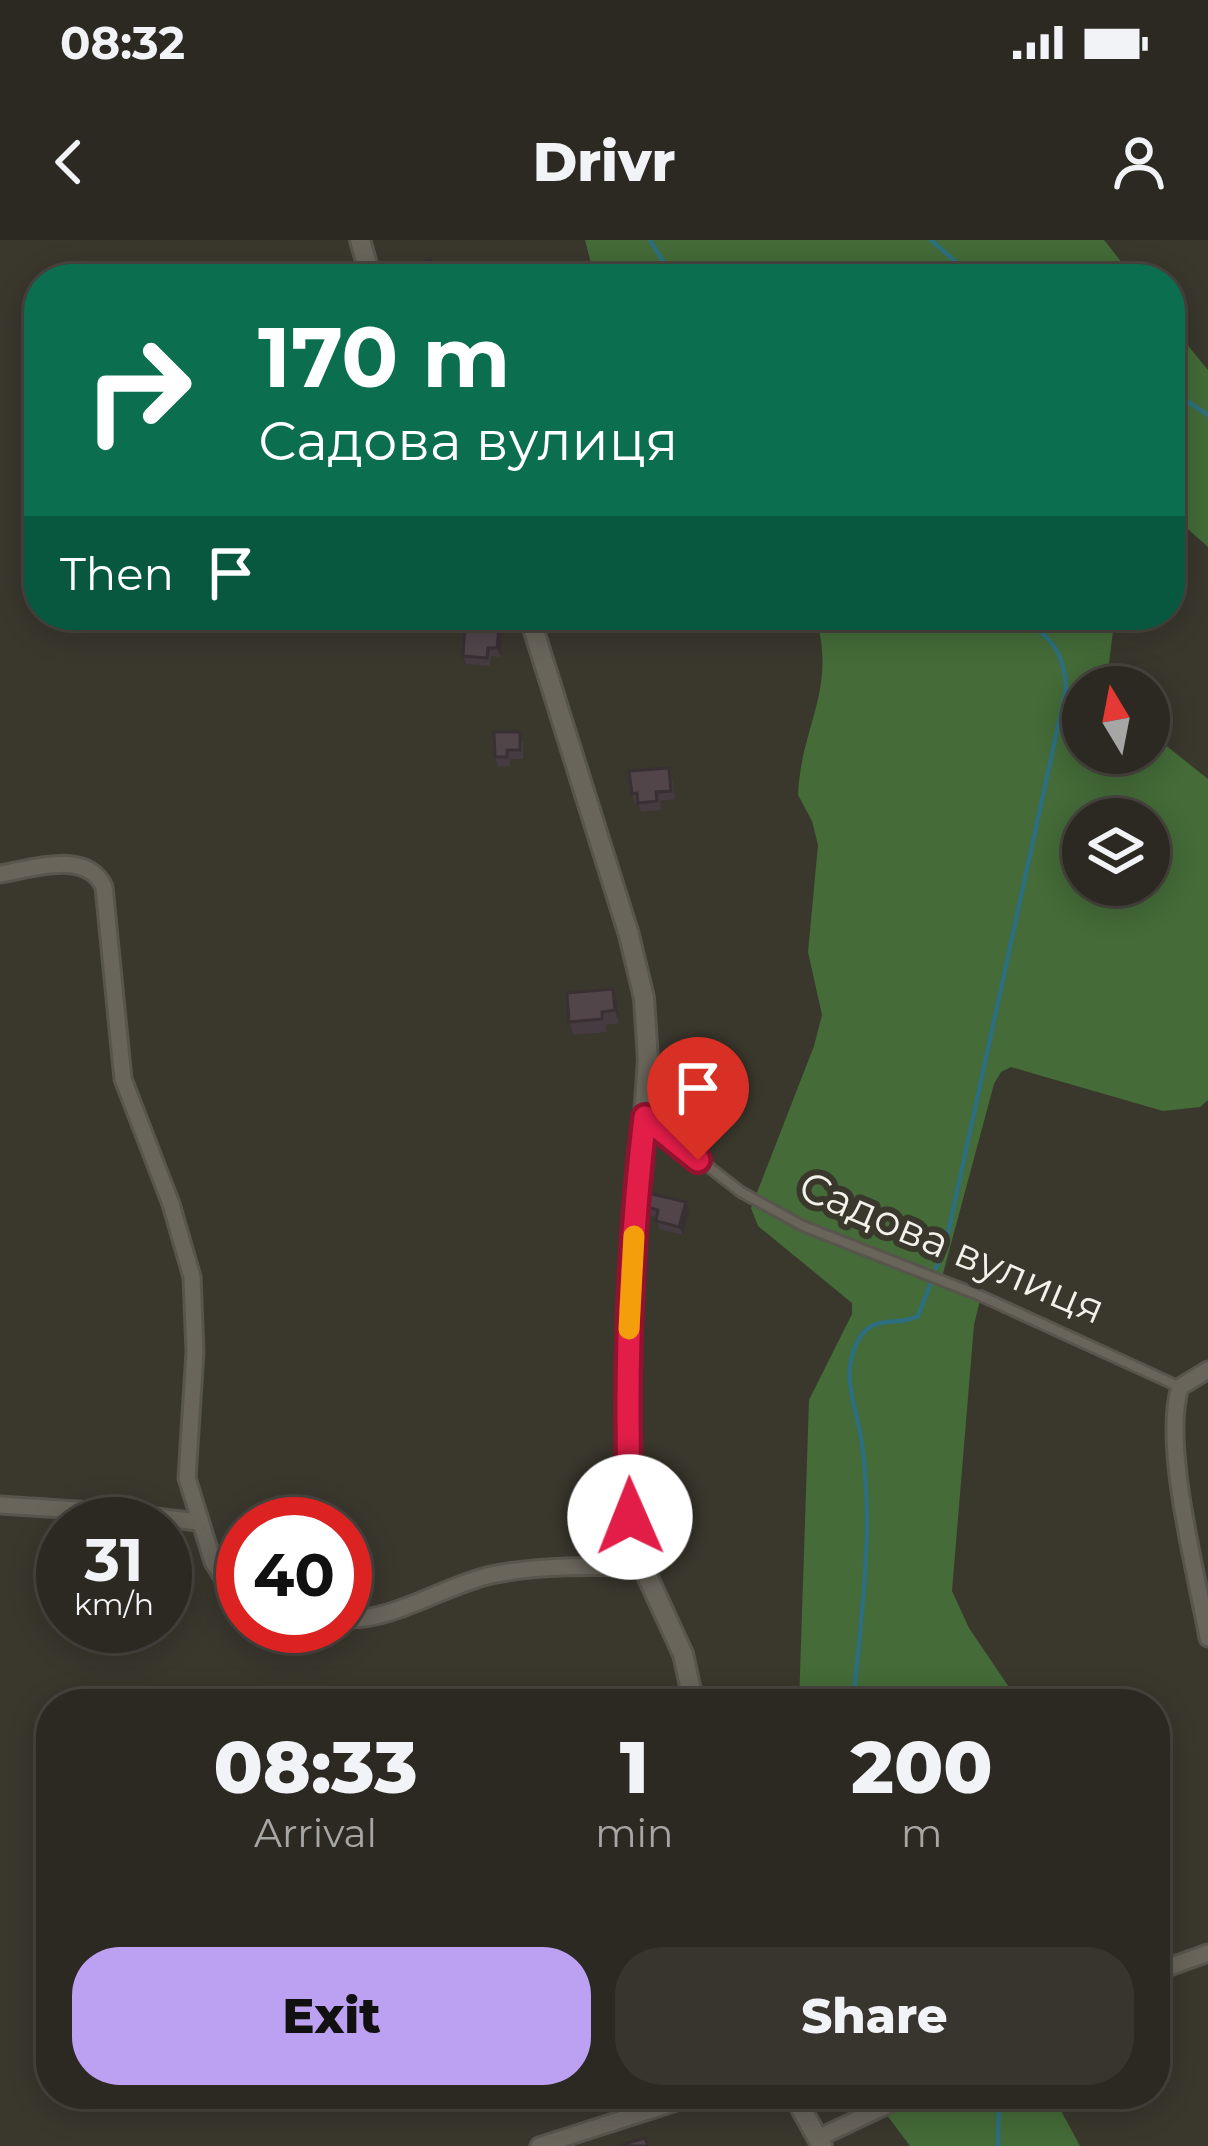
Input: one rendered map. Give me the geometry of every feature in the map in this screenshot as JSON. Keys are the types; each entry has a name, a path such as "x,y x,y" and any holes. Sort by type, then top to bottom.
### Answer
{"street":[{"path":"534,630 639,968 649,1041 636,1193 628,1390 630,1517 643,1567 683,1654 691,1689"},
{"path":"0,874 80,865 94,872 104,887 123,1079 171,1204 192,1277 195,1352 187,1478 216,1567"},
{"path":"1208,1370 1180,1387 1176,1402 1178,1455 1208,1638"},
{"path":"0,1505 198,1522"},
{"path":"372,1617 489,1576 527,1570 643,1567"},
{"path":"1170,1967 1208,1953"},
{"path":"539,2146 654,2109"},
{"path":"801,2109 820,2142 883,2109"}],"lane":[{"name":"Садова вулиця","path":"645,1117 741,1192 802,1226 981,1296 1180,1387"}],"green space":[{"path":"585,240 1104,240 1123,264 591,264"},
{"path":"1185,342 1208,370 1208,547 1185,526"},
{"path":"818,630 1113,630 1109,666 1062,666 1062,774 1170,774 1170,749 1208,779 1208,1100 1200,1107 1163,1111 1011,1067 1001,1072 941,1281 981,1296 974,1325 952,1591 969,1628 1010,1689 799,1689 809,1400 852,1314 852,1303 758,1226 751,1208 822,1015 808,952 818,845 798,795 821,686"},
{"path":"1060,2109 1080,2146 910,2146 883,2110"}],"building":[{"path":"465,630 499,630 497,648 488,648 487,658 463,656"},
{"path":"494,732 520,732 520,750 495,757"},
{"path":"669,768 671,791 656,792 657,801 638,803 629,771"},
{"path":"613,989 615,1010 602,1012 602,1019 569,1022 567,993"},
{"path":"648,1193 686,1202 679,1227 656,1221 658,1210 647,1207"},
{"path":"645,2138 648,2146 621,2146 621,2145"}],"waterway":[{"path":"650,240 665,264"},
{"path":"931,240 958,264"},
{"path":"1185,400 1208,415"},
{"path":"936,1268 946,1242 1066,689 1057,652 1038,630"},
{"path":"854,1689 867,1509 850,1363 866,1330 918,1316 930,1285"},
{"path":"998,2146 999,2109"}],"slow traffic":[{"path":"629,1329 634,1236"}],"route":[{"path":"630,1517 629,1327 645,1117 698,1160"}]}
